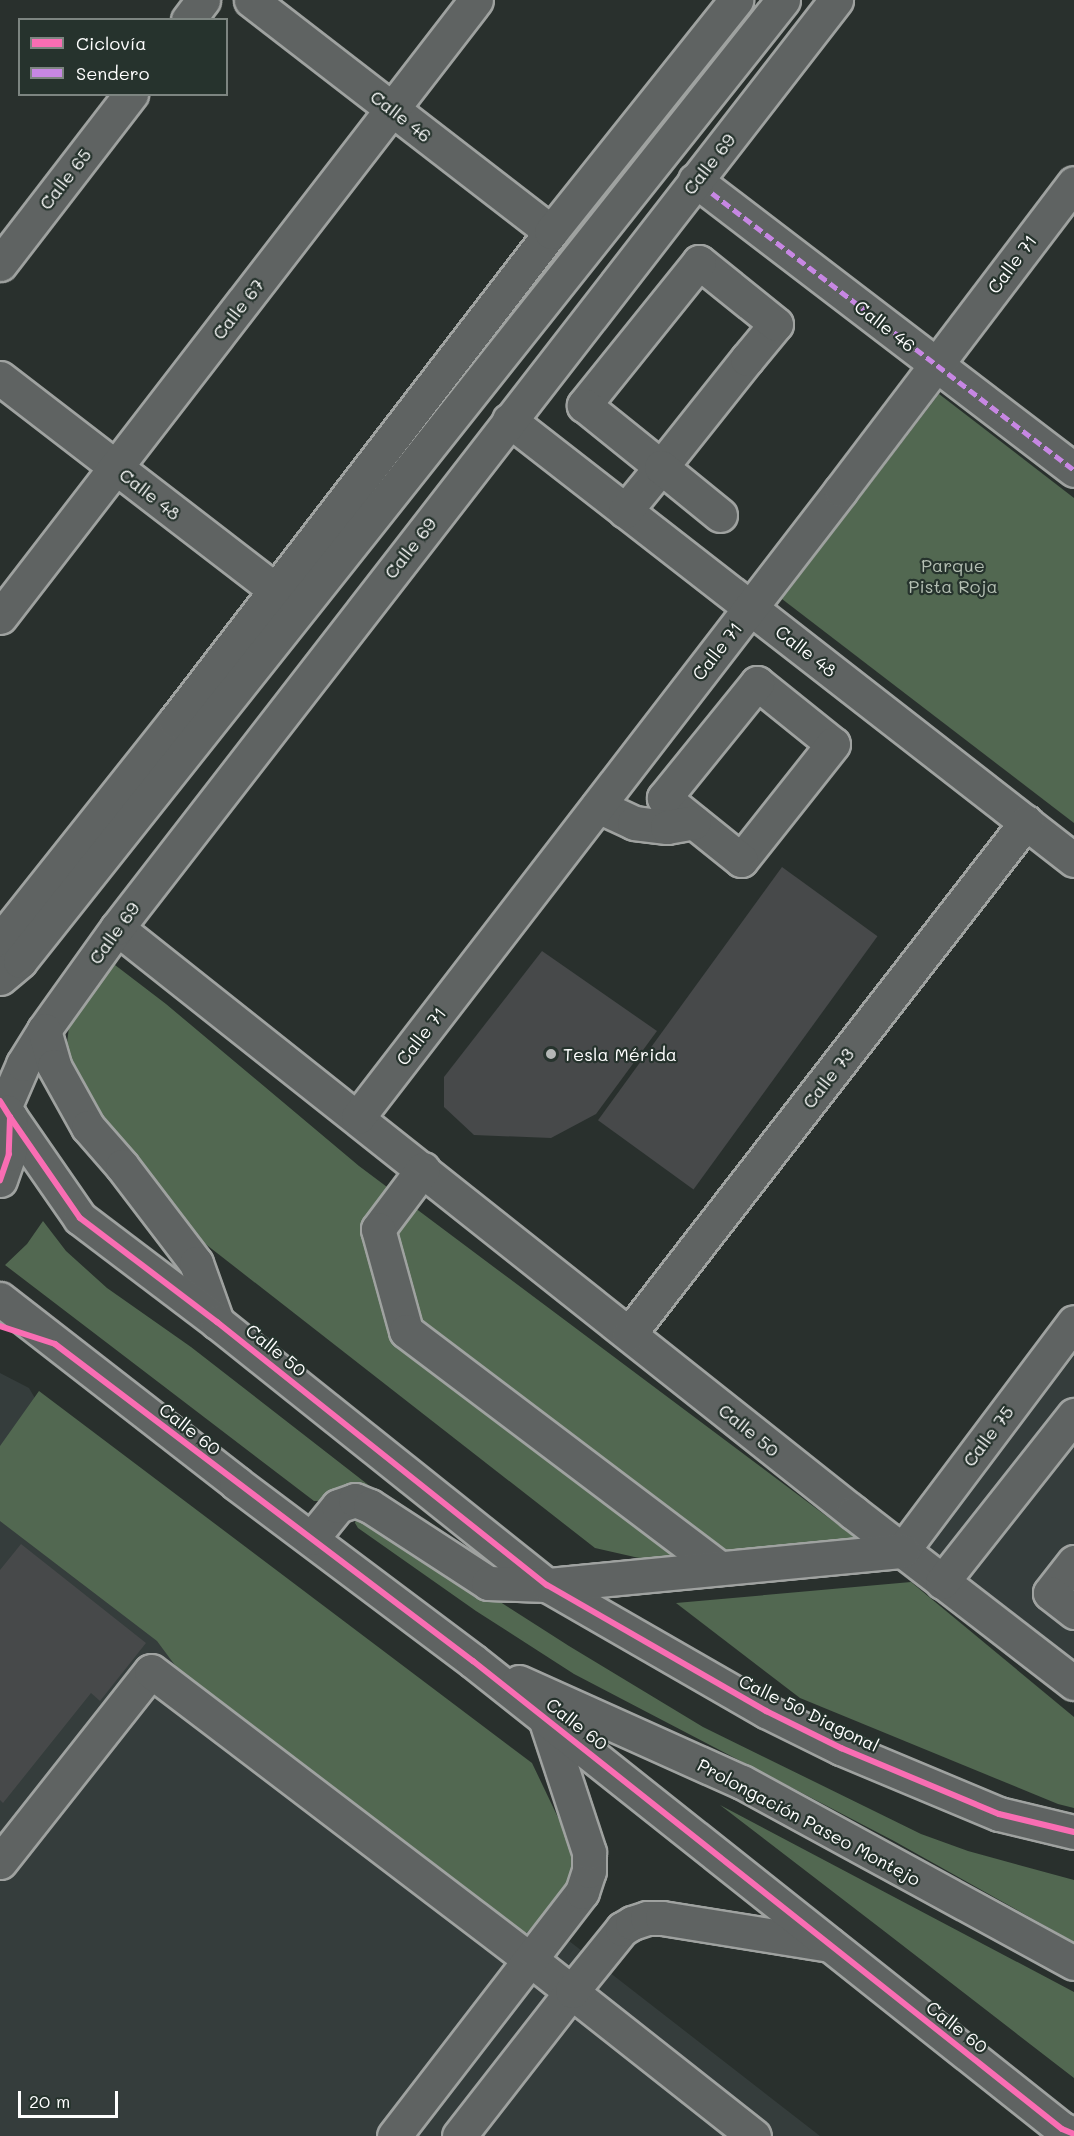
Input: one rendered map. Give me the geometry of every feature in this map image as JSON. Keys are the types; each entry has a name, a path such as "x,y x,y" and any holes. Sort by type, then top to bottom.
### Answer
{"street":[{"path":"190,18 203,0"},
{"name":"Calle 46","path":"250,0 551,232"},
{"name":"Calle 67","path":"0,617 476,0"},
{"path":"0,978 20,961 184,755 288,600 551,232 736,0"},
{"path":"0,941 175,721 288,600 783,0"},
{"name":"Calle 69","path":"5,1109 23,1064 44,1030 117,928 589,318 704,187 836,0"},
{"name":"Calle 65","path":"0,264 128,96"},
{"name":"Calle 71","path":"358,1118 1074,183"},
{"name":"Calle 46","path":"704,187 1074,471"},
{"path":"625,511 661,467 776,324 699,262 584,405 661,467 720,515"},
{"path":"589,318 629,349"},
{"name":"Calle 48","path":"0,378 288,600"},
{"name":"Calle 48","path":"509,420 1074,860"},
{"path":"598,806 634,823 667,827 694,822 741,860 833,744 757,683 664,798 694,822"},
{"path":"175,721 184,755"},
{"name":"Calle 73","path":"629,1334 1026,822"},
{"name":"Calle 50","path":"117,928 902,1551 1074,1683"},
{"path":"44,1030 54,1066 88,1126 122,1166 196,1263 217,1322"},
{"path":"0,1180 9,1154 5,1109"},
{"name":"Calle 50","path":"5,1109 80,1218 217,1322 547,1585"},
{"path":"423,1169 378,1229 406,1331 719,1568"},
{"name":"Calle 60","path":"0,1299 55,1344 473,1661 1068,2133"},
{"path":"0,1326 55,1344"},
{"name":"Calle 75","path":"902,1551 1071,1333"},
{"path":"942,1582 1074,1414"},
{"path":"312,1538 338,1506 355,1500 370,1506 488,1583 547,1585 902,1551"},
{"path":"1074,1562 1050,1593 1074,1612"},
{"name":"Calle 50 Diagonal","path":"547,1585 756,1706 841,1748 999,1814 1074,1832"},
{"name":"Prolongación Paseo Montejo","path":"473,1661 742,1782 1074,1963"},
{"path":"0,1862 151,1671 531,1959 754,2136"},
{"path":"394,2136 582,1892 589,1871 589,1852 545,1718"},
{"path":"459,2136 622,1929 632,1923 647,1918 830,1945"}],"shaded area":[{"path":"1074,1356 1074,1666 924,1548"},
{"path":"0,1373 29,1388 173,1633 820,2136 0,2136"}],"green space":[{"name":"Parque Pista Roja","path":"939,394 1074,498 1074,823 782,599"},
{"path":"115,965 166,1004 359,1166 861,1542 709,1557 639,1558 595,1548 176,1221 76,1092 66,1051 69,1027 79,1007"},
{"path":"43,1221 66,1251 107,1288 191,1347 434,1536 324,1501 314,1501 5,1265 27,1244"},
{"path":"39,1391 532,1763 574,1851 573,1874 563,1899 524,1935 515,1931 177,1668 157,1641 0,1521 0,1446"},
{"path":"367,1517 569,1646 703,1727 921,1834 968,1851 1074,1880 1074,1942 894,1841 574,1674 476,1611 358,1528 355,1523 356,1518"},
{"path":"911,1582 1074,1717 1074,1808 1058,1804 800,1698 676,1603"},
{"path":"720,1805 1074,1992 1074,2078 884,1931"}],"building":[{"path":"782,867 877,936 693,1190 598,1120"},
{"name":"Tesla Mérida","path":"542,951 657,1031 596,1114 551,1138 474,1135 444,1107 444,1077"},
{"path":"21,1544 146,1643 100,1701 91,1693 3,1803 0,1800 0,1570"}],"marked path":[{"path":"712,193 1074,470"}],"cycle path":[{"path":"0,1101 10,1117 9,1154 0,1180"},
{"path":"10,1117 80,1218 217,1322 547,1585 766,1711 841,1748 999,1814 1074,1832"},
{"path":"0,1326 55,1344 473,1661 1062,2129 1074,2134"}],"place":[{"name":"Tesla Mérida","path":"551,1054"}]}
